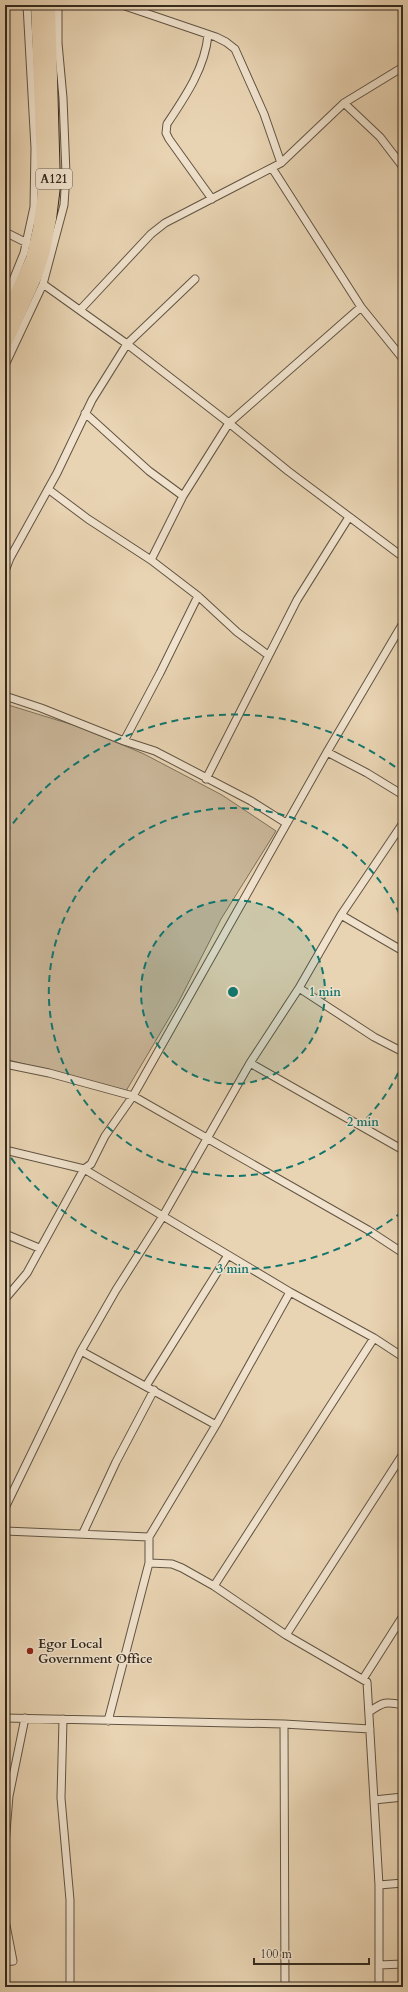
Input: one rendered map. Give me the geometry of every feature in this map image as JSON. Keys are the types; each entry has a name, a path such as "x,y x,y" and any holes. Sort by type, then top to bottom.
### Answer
{"highway":[{"name":"A121","path":"5,319 32,259 39,229 44,193 37,5"},
{"name":"A121","path":"5,344 35,278 44,251 50,219 54,186 49,5"}],"street":[{"path":"5,300 27,243 34,206 35,178 27,5"},
{"path":"5,365 43,284 64,205 66,174 63,98 58,43 58,5"},
{"path":"122,5 226,42 235,49 261,107 281,163"},
{"path":"208,35 207,48 193,82 167,124 166,129 169,139 212,199"},
{"path":"80,310 151,234 165,223 281,163 344,103 403,67"},
{"path":"344,103 380,137 403,167"},
{"path":"272,168 361,307 403,360"},
{"path":"5,232 27,243"},
{"path":"5,571 57,473 85,413 127,344 195,279"},
{"path":"43,284 127,344 288,471 403,557"},
{"path":"151,560 183,496 229,423 361,307"},
{"path":"85,413 149,472 183,496"},
{"path":"48,489 88,519 151,560 198,596 237,632 268,655"},
{"path":"206,779 297,600 349,517"},
{"path":"124,741 198,596"},
{"path":"5,1299 26,1273 84,1169 91,1164 105,1136 132,1096 286,823 403,623"},
{"path":"5,696 41,708 124,741 155,751 206,779 251,801 286,823"},
{"path":"327,752 367,773 403,795"},
{"path":"5,1508 81,1351 116,1290 163,1216 250,1063 299,988 341,915 403,823"},
{"path":"341,915 403,951"},
{"path":"299,988 374,1037 403,1052"},
{"path":"250,1063 403,1150"},
{"path":"5,1064 49,1073 132,1096 368,1230 403,1252"},
{"path":"5,1150 84,1169 290,1292 374,1338 403,1356"},
{"path":"5,1234 39,1248"},
{"path":"146,1386 228,1255"},
{"path":"108,1721 149,1563 149,1537 216,1425 290,1292"},
{"path":"214,1586 374,1338"},
{"path":"81,1351 216,1425"},
{"path":"84,1533 116,1462 154,1390"},
{"path":"286,1635 403,1454"},
{"path":"5,1531 84,1533 149,1537"},
{"path":"149,1563 172,1564 182,1568 214,1586 286,1635 367,1682 379,1885 379,1987"},
{"path":"363,1679 403,1616"},
{"path":"369,1712 382,1703 392,1702 403,1705"},
{"path":"5,1718 284,1724 370,1729"},
{"path":"5,1844 9,1796 25,1718"},
{"path":"63,1719 61,1798 70,1900 70,1987"},
{"path":"284,1724 285,1987"},
{"path":"374,1800 403,1797"},
{"path":"379,1885 403,1883"},
{"path":"5,1920 13,1961 5,1962"},
{"path":"379,1965 403,1964"}],"shaded area":[{"path":"5,704 83,728 144,754 222,795 276,831 221,919 178,1003 126,1091 5,1059"}],"place":[{"name":"Egor Local Government Office","path":"30,1651"}]}
